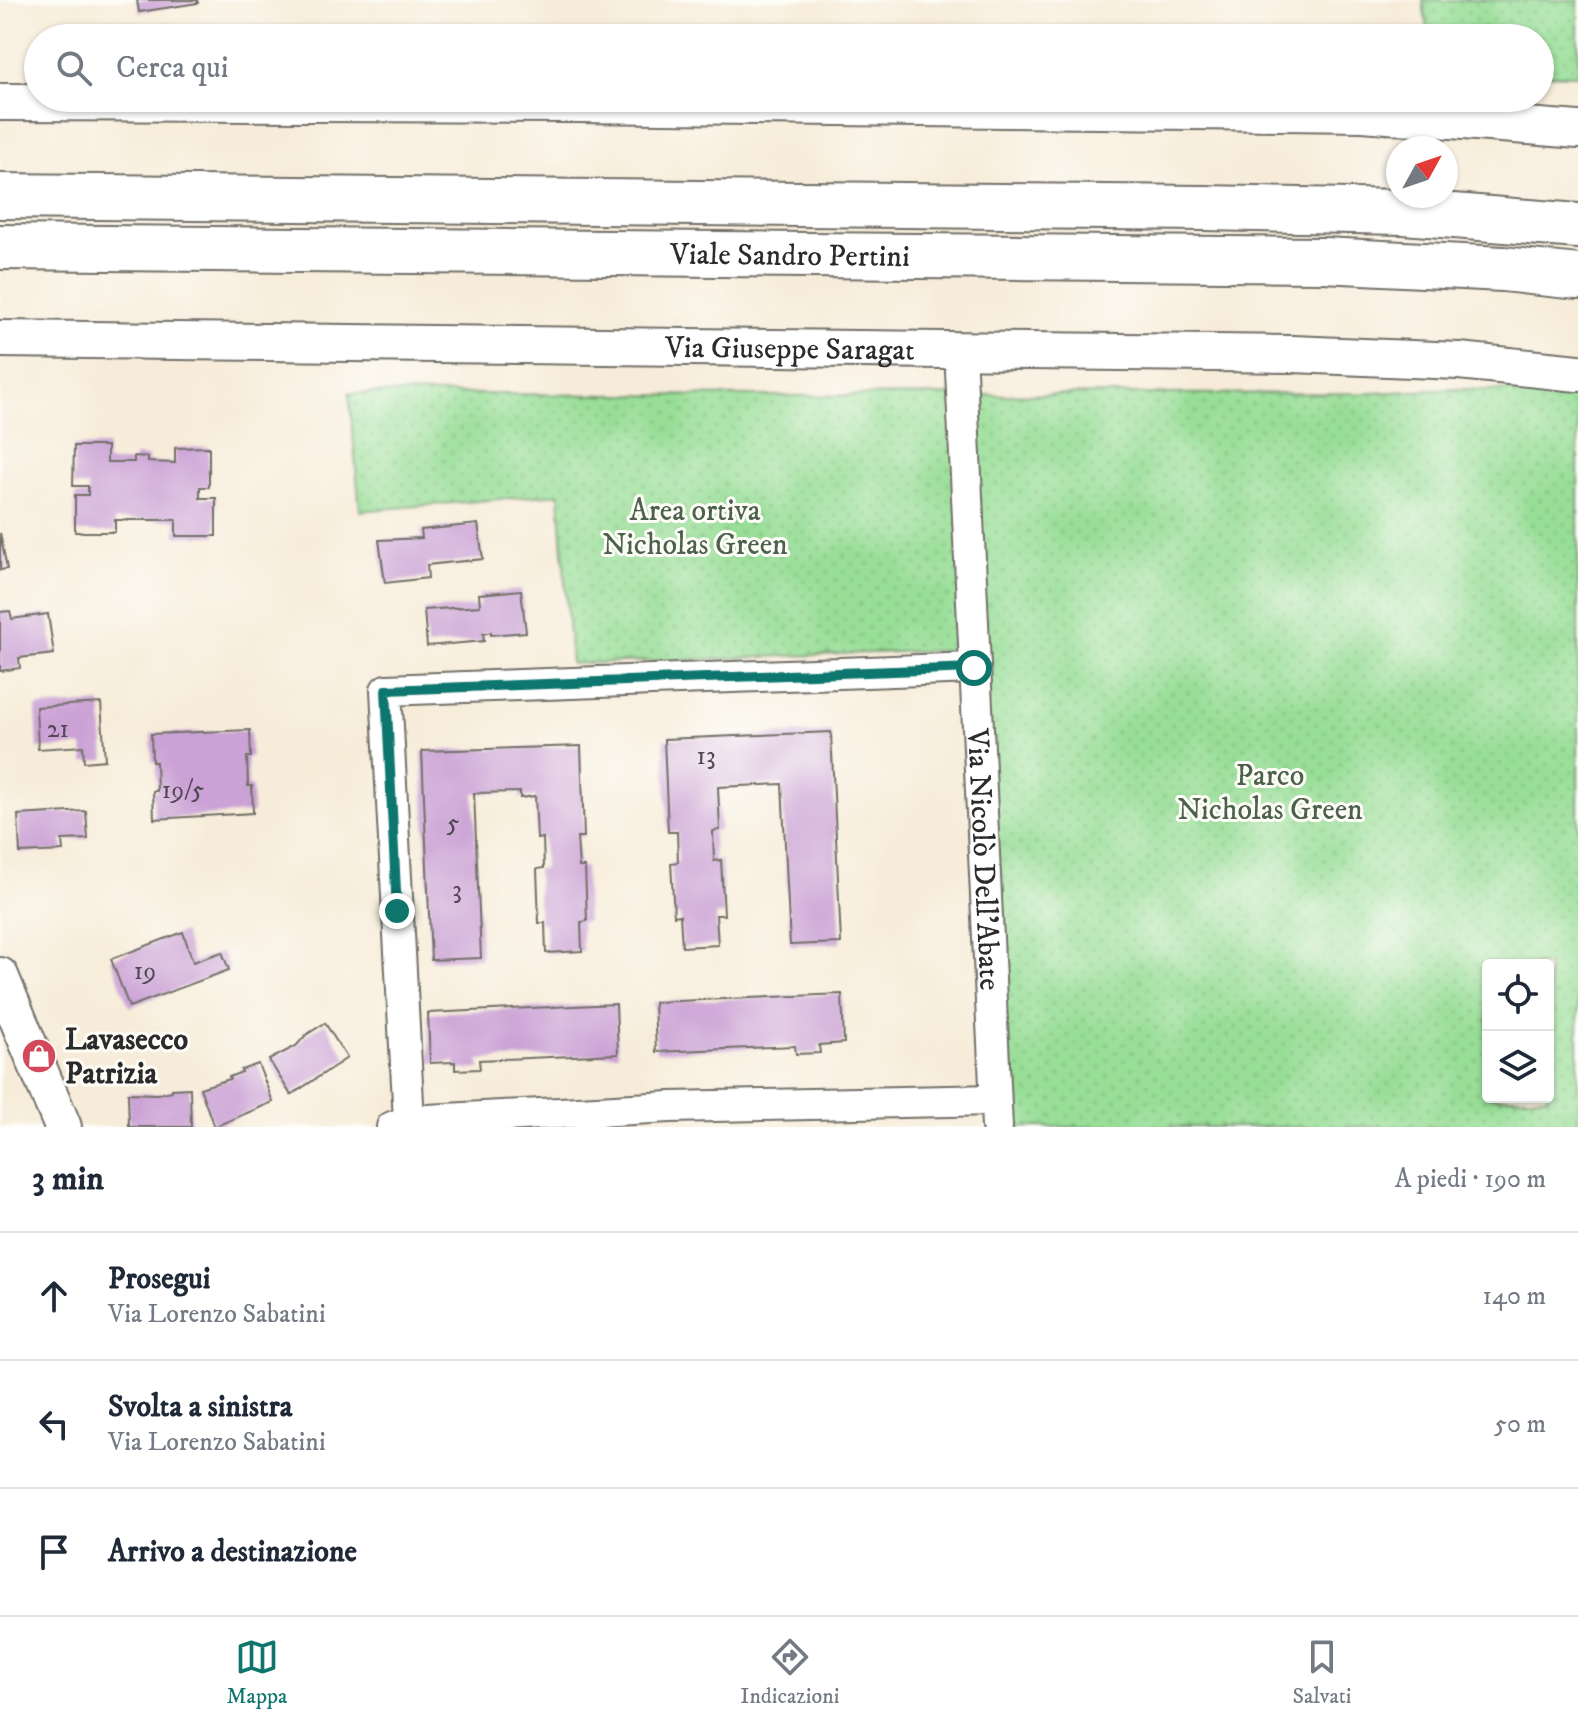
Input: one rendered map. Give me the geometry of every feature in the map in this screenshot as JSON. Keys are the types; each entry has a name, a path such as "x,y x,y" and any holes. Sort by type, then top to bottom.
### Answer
{"highway":[{"name":"Viale Sandro Pertini","path":"0,196 1219,208 1404,212 1578,226"},
{"name":"Viale Sandro Pertini","path":"0,247 1323,260 1503,269 1578,277"}],"street":[{"path":"0,102 24,102"},
{"path":"1276,112 1363,113 1578,130"},
{"name":"Via Giuseppe Saragat","path":"0,339 1293,354 1459,361 1578,373"},
{"name":"Via Nicolò Dell'Abate","path":"960,350 996,1113"},
{"path":"974,668 386,690 400,1124 498,1122 670,1107 996,1113"},
{"path":"0,976 63,1127"}],"green space":[{"path":"1423,0 1578,0 1578,75 1554,74 1554,24 1426,24"},
{"name":"Parco Nicholas Green","path":"1460,389 1578,394 1578,1127 1002,1127 982,649 571,664 559,494 360,511 349,393 761,396 1370,393"}],"building":[{"path":"137,0 197,0 198,3 139,12"},
{"path":"74,446 107,446 107,462 134,462 134,456 148,457 148,462 175,463 175,448 209,447 209,487 200,487 200,498 216,498 216,536 176,536 176,520 115,520 115,532 75,532 75,495 88,495 88,486 73,486"},
{"path":"478,524 483,559 427,565 428,578 385,583 379,540 422,538 421,530"},
{"path":"0,533 7,569 0,570"},
{"path":"521,590 526,632 491,635 491,632 483,634 484,641 427,646 424,610 480,606 479,594"},
{"path":"10,611 12,619 48,614 54,654 19,658 20,668 0,671 0,612"},
{"path":"101,703 105,760 84,762 83,746 38,749 36,707"},
{"path":"250,730 248,786 252,786 253,813 154,819 156,762 152,762 151,734"},
{"path":"831,732 841,943 790,945 782,784 718,787 720,830 713,831 714,861 721,860 724,915 716,915 718,945 682,947 680,915 674,916 671,863 678,862 677,832 668,832 664,739"},
{"path":"581,746 584,837 577,837 579,867 585,867 587,921 581,922 582,951 546,953 545,923 539,923 537,869 544,868 543,838 537,839 535,796 520,798 520,792 474,793 481,958 431,960 422,751"},
{"path":"86,811 88,839 62,840 63,851 20,853 18,815"},
{"path":"183,932 193,962 222,952 229,970 129,1007 111,959"},
{"path":"842,994 844,1043 819,1045 820,1053 796,1054 795,1046 656,1052 654,1002"},
{"path":"616,1004 618,1054 479,1060 480,1069 455,1070 455,1062 430,1063 428,1013"},
{"path":"325,1023 347,1058 291,1095 269,1060 296,1046 306,1035"},
{"path":"258,1064 273,1102 214,1127 200,1088 230,1079 241,1070"},
{"path":"190,1088 191,1127 129,1127 128,1093 158,1094"}],"place":[{"name":"Lavasecco Patrizia","path":"39,1056"}],"route":[{"path":"397,911 386,690 974,668"}],"park label":[{"name":"Area ortiva Nicholas Green","path":"695,527"}]}
